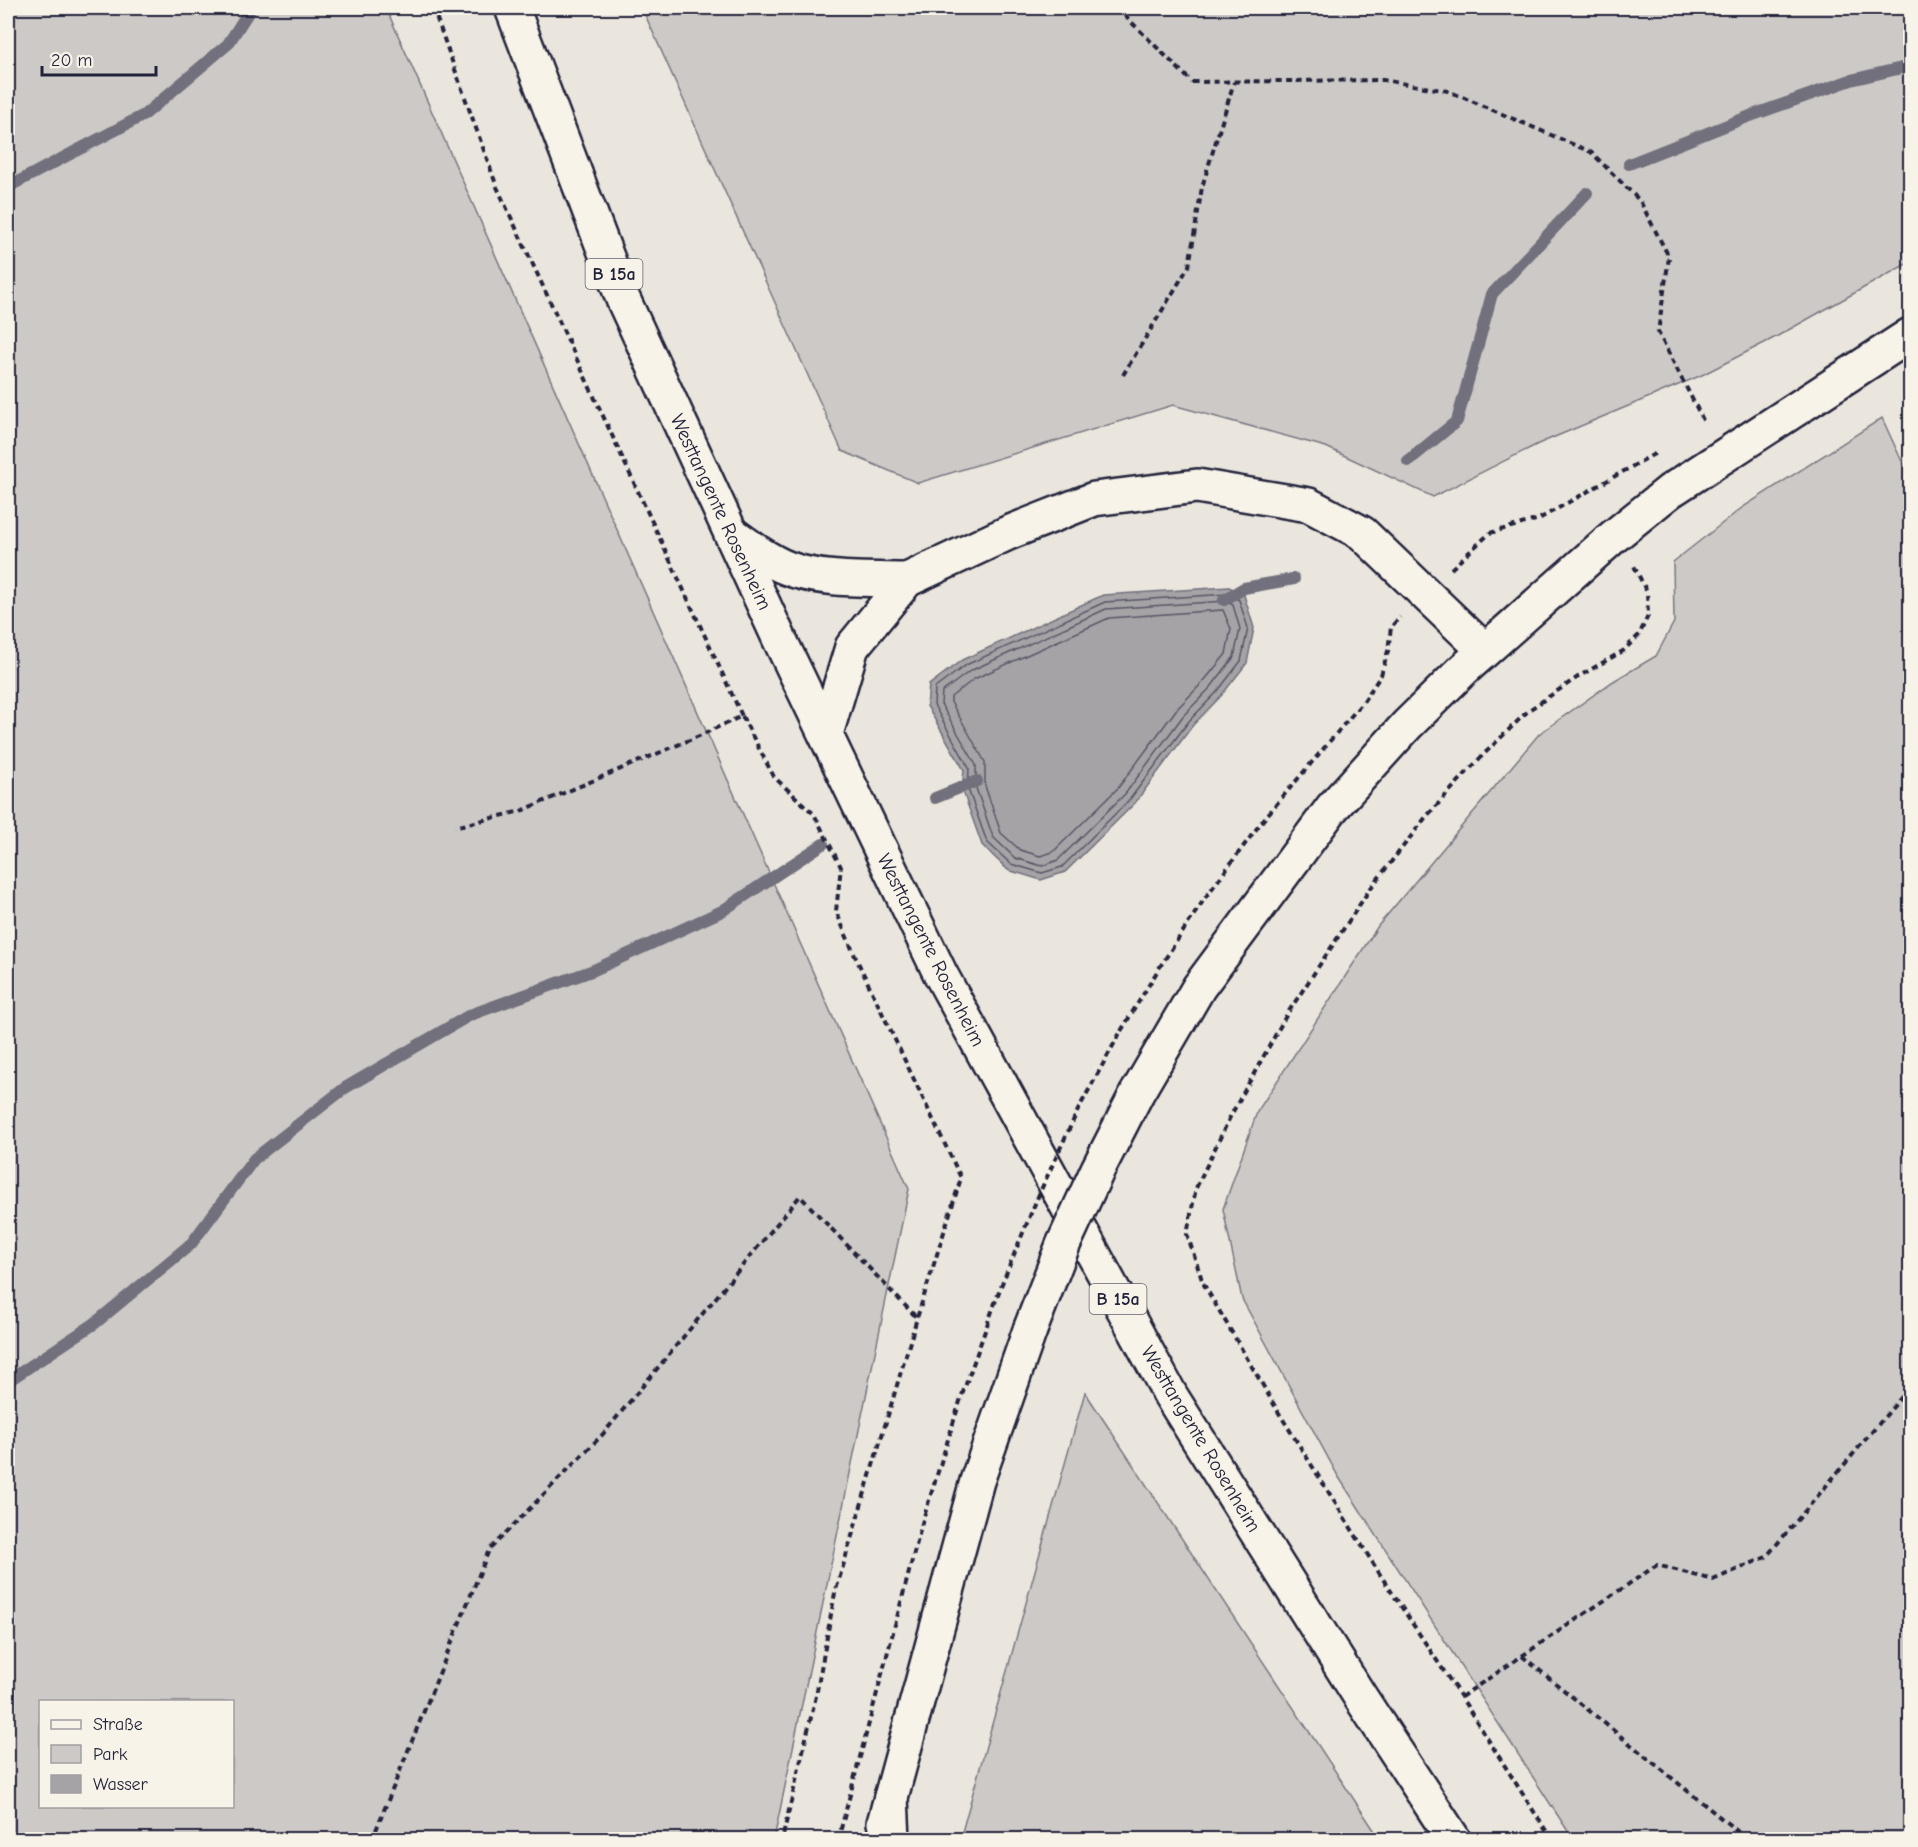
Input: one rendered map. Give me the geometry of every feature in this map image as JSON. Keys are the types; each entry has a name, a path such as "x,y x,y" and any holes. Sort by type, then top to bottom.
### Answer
{"main road":[{"name":"Westtangente Rosenheim","path":"512,8 623,298 731,533 940,974 1172,1396 1361,1698 1455,1839"},
{"path":"879,1839 977,1481 1030,1330 1063,1245 1098,1169 1137,1093 1199,987 1332,808 1407,725 1484,650 1670,490 1911,335"},
{"path":"826,734 852,647 907,580 1008,533 1094,499 1197,486 1309,505 1362,533 1484,650"},
{"path":"731,533 754,550 788,568 832,578 907,580"},
{"path":"891,1797 894,1839"}],"path":[{"path":"433,8 497,187 742,716 774,777 814,814 841,867 836,911 855,956 961,1178 835,1593 816,1696 782,1839"},
{"path":"1117,8 1192,82 1383,80 1448,91 1591,152 1640,201 1669,257 1658,332 1706,425"},
{"path":"1123,375 1189,266 1202,188 1234,82"},
{"path":"1552,1839 1381,1576 1273,1403 1203,1283 1187,1234 1196,1188 1231,1115 1287,1014 1370,889 1426,818 1481,757 1529,710 1578,677 1623,651 1639,636 1648,616 1647,592 1638,572 1613,537"},
{"path":"455,827 520,812 742,716"},
{"path":"1001,1286 1039,1194 1079,1108 1121,1031"},
{"path":"372,1839 489,1550 603,1434 800,1196 917,1318"},
{"path":"1461,1697 1657,1565 1713,1580 1767,1557 1911,1387"},
{"path":"1522,1656 1748,1839"}],"green space":[{"path":"8,8 386,8 909,1189 774,1839 8,1839"},
{"path":"642,8 1910,8 1910,262 1774,338 1702,375 1538,444 1433,497 1326,447 1173,405 918,483 842,451"},
{"path":"1882,418 1910,479 1910,1839 1573,1839 1338,1476 1242,1299 1223,1209 1257,1112 1378,926 1539,734 1612,682 1656,656 1674,622 1673,562 1743,507"},
{"path":"1085,1392 1380,1839 960,1839"}],"water":[{"path":"1229,587 1244,595 1254,628 1247,663 1221,696 1193,725 1135,803 1065,872 1041,880 1008,870 982,845 962,789 964,770 927,706 929,685 962,660 1103,595"}],"waterway":[{"path":"8,187 144,115 228,44 251,8"},
{"path":"1629,164 1750,116 1851,80 1910,66"},
{"path":"1408,461 1457,421 1492,294 1587,193"},
{"path":"1224,600 1244,588 1294,579"},
{"path":"935,798 977,781"},
{"path":"8,1381 94,1324 191,1244 254,1159 345,1088 470,1015 594,970 722,911 823,844"}]}
